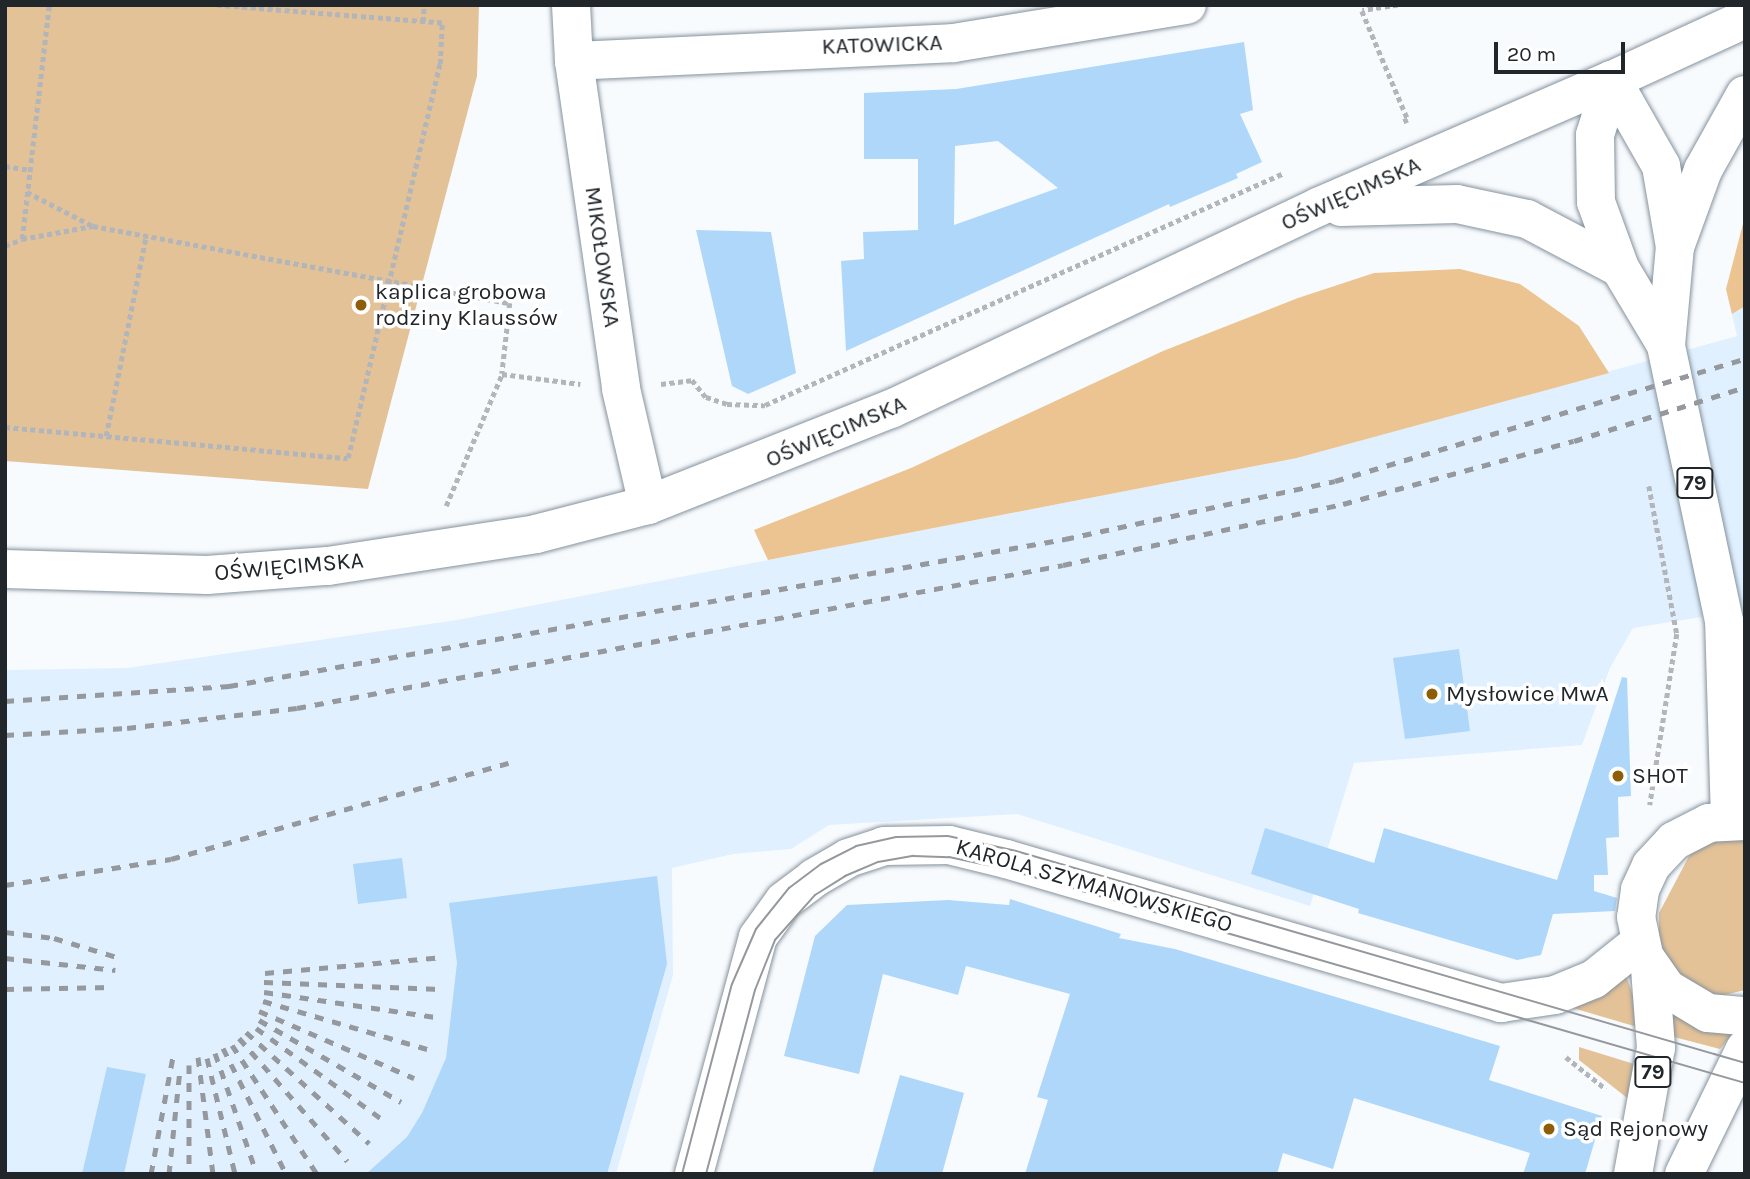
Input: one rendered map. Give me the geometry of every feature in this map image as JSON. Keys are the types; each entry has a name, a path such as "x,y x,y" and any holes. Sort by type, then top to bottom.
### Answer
{"main road":[{"name":"MIKOŁOWSKA","path":"571,5 574,61 621,389 648,505"},
{"name":"KATOWICKA","path":"574,61 954,43 1186,5"},
{"path":"1675,247 1661,166 1612,80 1745,19"},
{"name":"OŚWIĘCIMSKA","path":"5,569 207,575 328,566 495,542 648,505 891,409 1318,207 1612,80"},
{"name":"79","path":"1612,80 1595,135 1596,202 1619,268 1666,345"},
{"name":"79","path":"1633,1174 1656,1048 1637,903 1651,866 1674,841 1709,823 1737,820 1724,621 1666,345 1675,247 1703,170 1745,95"},
{"path":"1318,207 1457,204 1527,219 1619,268"},
{"name":"KAROLA SZYMANOWSKIEGO","path":"695,1174 758,937 785,901 814,878 848,858 884,846 949,845 983,853 1501,1003 1555,995 1645,956"},
{"path":"1645,956 1685,1003 1721,1016 1745,1016"},
{"path":"1684,1174 1745,1049"}],"path":[{"path":"22,239 49,5"},
{"path":"5,427 348,458 440,64 442,23 215,5"},
{"path":"423,22 424,5"},
{"path":"1397,124 1408,120 1362,11 1398,5"},
{"path":"5,166 29,170"},
{"path":"502,374 621,389 692,380 706,397 727,404 765,405 1294,169"},
{"path":"27,192 93,226 510,303 502,374 445,509"},
{"path":"5,246 22,239 93,226"},
{"path":"106,436 146,236"},
{"path":"1647,473 1677,634 1648,809"}],"shaded area":[{"path":"5,5 479,5 477,76 368,489 5,461"},
{"path":"1745,216 1745,306 1732,314 1726,289"},
{"path":"1745,254 1745,610 1633,628 1610,668 1582,745 1354,763 1310,906 1017,814 829,825 791,849 733,854 672,868 673,975 616,1174 5,1174 5,670 127,668 457,620 1297,458 1737,336 1726,289"},
{"path":"1460,269 1520,284 1579,326 1609,373 1297,458 768,560 754,530 911,468 1163,351 1298,298 1374,273"},
{"path":"1745,838 1745,990 1720,996 1700,993 1667,962 1659,941 1659,913 1697,841"},
{"path":"1626,975 1644,1029 1566,1006"},
{"path":"1669,1009 1736,1029 1720,1049 1674,1037"},
{"path":"1579,1047 1644,1067 1636,1105 1579,1060"}],"building":[{"path":"1244,42 1253,110 1240,114 1262,162 1236,174 1238,178 1170,207 1169,204 846,351 841,261 864,259 863,232 918,230 918,159 864,159 864,93 956,89","holes":["998,141 1058,188 954,225 955,146"]},
{"path":"696,230 771,232 796,373 748,394 732,386"},
{"name":"Mysłowice MwA","path":"1459,649 1470,731 1405,739 1393,658"},
{"path":"1622,677 1627,678 1631,796 1618,797 1619,837 1606,838 1608,875 1594,875 1594,891 1617,898 1615,911 1553,914 1541,955 1517,960 1358,913 1359,909 1251,874 1265,828 1374,863 1384,828 1557,880"},
{"path":"402,858 407,898 358,904 353,864"},
{"path":"657,876 667,964 607,1174 366,1174 407,1137 422,1113 446,1058 457,963 449,903"},
{"path":"1010,899 1121,934 1119,938 1175,949 1500,1046 1489,1080 1602,1116 1585,1174 1523,1174 1530,1153 1354,1098 1333,1169 1283,1153 1277,1174 1025,1174 1048,1100 1037,1097 1070,994 966,966 958,995 883,974 859,1074 784,1056 815,936 847,905 948,900 1009,905"},
{"path":"107,1067 146,1074 124,1174 82,1174"},
{"path":"900,1075 964,1093 942,1174 872,1174"}],"tram line":[{"path":"682,1174 732,984 756,929 789,888 821,864 856,846 896,837 948,836 1016,851 1745,1063"},
{"path":"706,1174 755,990 775,940 815,895 845,876 878,862 913,856 949,857 1006,869 1745,1083"}],"railway":[{"path":"5,701 229,686 1065,539 1335,481 1745,359"},
{"path":"5,735 127,728 297,708 1063,565 1343,504 1574,441 1745,387"},
{"path":"5,885 171,859 509,763"},
{"path":"5,932 54,938 117,957"},
{"path":"265,973 443,957"},
{"path":"5,958 115,970"},
{"path":"264,982 440,989"},
{"path":"5,989 113,987"},
{"path":"264,992 435,1017"},
{"path":"263,1001 427,1049"},
{"path":"259,1011 414,1078"},
{"path":"259,1020 401,1102"},
{"path":"256,1028 386,1122"},
{"path":"246,1032 369,1143"},
{"path":"239,1038 347,1161"},
{"path":"232,1045 317,1174"},
{"path":"223,1048 286,1174"},
{"path":"215,1053 257,1174"},
{"path":"151,1174 173,1056"},
{"path":"198,1057 213,1174"},
{"path":"207,1058 235,1174"},
{"path":"189,1065 189,1174"},
{"path":"169,1174 180,1069"}],"place":[{"name":"kaplica grobowa rodziny Klaussów","path":"361,305"},
{"name":"Mysłowice MwA","path":"1432,694"},
{"name":"SHOT","path":"1618,776"},
{"name":"Sąd Rejonowy","path":"1549,1129"}]}
